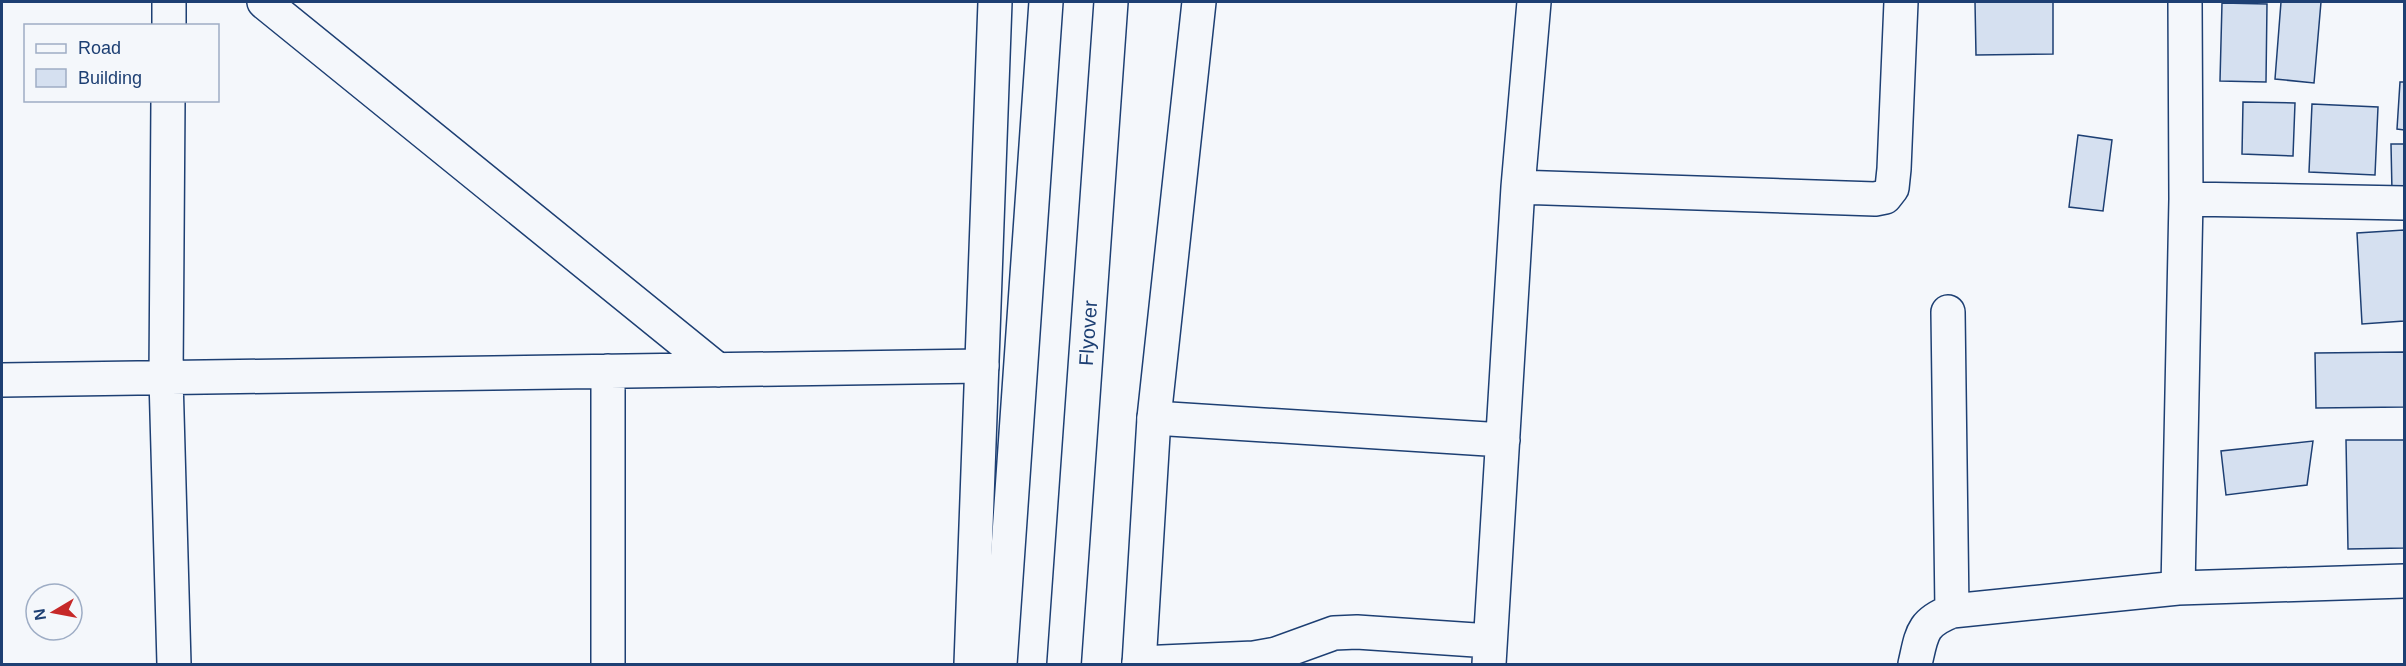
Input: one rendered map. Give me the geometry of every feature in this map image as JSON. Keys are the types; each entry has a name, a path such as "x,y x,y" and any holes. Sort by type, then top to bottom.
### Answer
{"main road":[{"path":"169,2 169,24"},
{"path":"264,2 718,370"},
{"path":"971,664 995,2"},
{"path":"1000,664 1046,2"},
{"name":"Flyover","path":"1064,664 1111,2"},
{"path":"1199,2 1154,418 1139,664 1254,658 1276,654 1335,633 1358,632 1490,653 1518,187 1534,2"},
{"path":"1518,187 1863,199 1885,197 1892,188 1894,169 1901,2"},
{"path":"2178,588 2186,199 2185,2"},
{"path":"168,102 166,378 174,664"},
{"path":"2186,199 2404,203"},
{"path":"1948,312 1952,610"},
{"path":"2,380 982,366"},
{"path":"608,371 608,664"},
{"path":"1154,418 1503,440"},
{"path":"1915,664 1924,628 1935,617 1952,610 2178,588 2404,581"}],"building":[{"path":"1975,2 2053,2 2053,54 1976,55"},
{"path":"2281,2 2321,2 2314,83 2275,79"},
{"path":"2222,3 2267,4 2266,82 2220,81"},
{"path":"2400,82 2404,82 2404,130 2397,129"},
{"path":"2243,102 2295,103 2293,156 2242,154"},
{"path":"2312,104 2378,107 2375,175 2309,172"},
{"path":"2078,135 2112,140 2103,211 2069,207"},
{"path":"2391,144 2404,144 2404,192 2392,192"},
{"path":"2404,230 2404,321 2362,324 2357,233"},
{"path":"2404,352 2404,407 2316,408 2315,353"},
{"path":"2346,440 2404,440 2404,548 2348,549"},
{"path":"2313,441 2307,485 2226,495 2221,451"}]}
